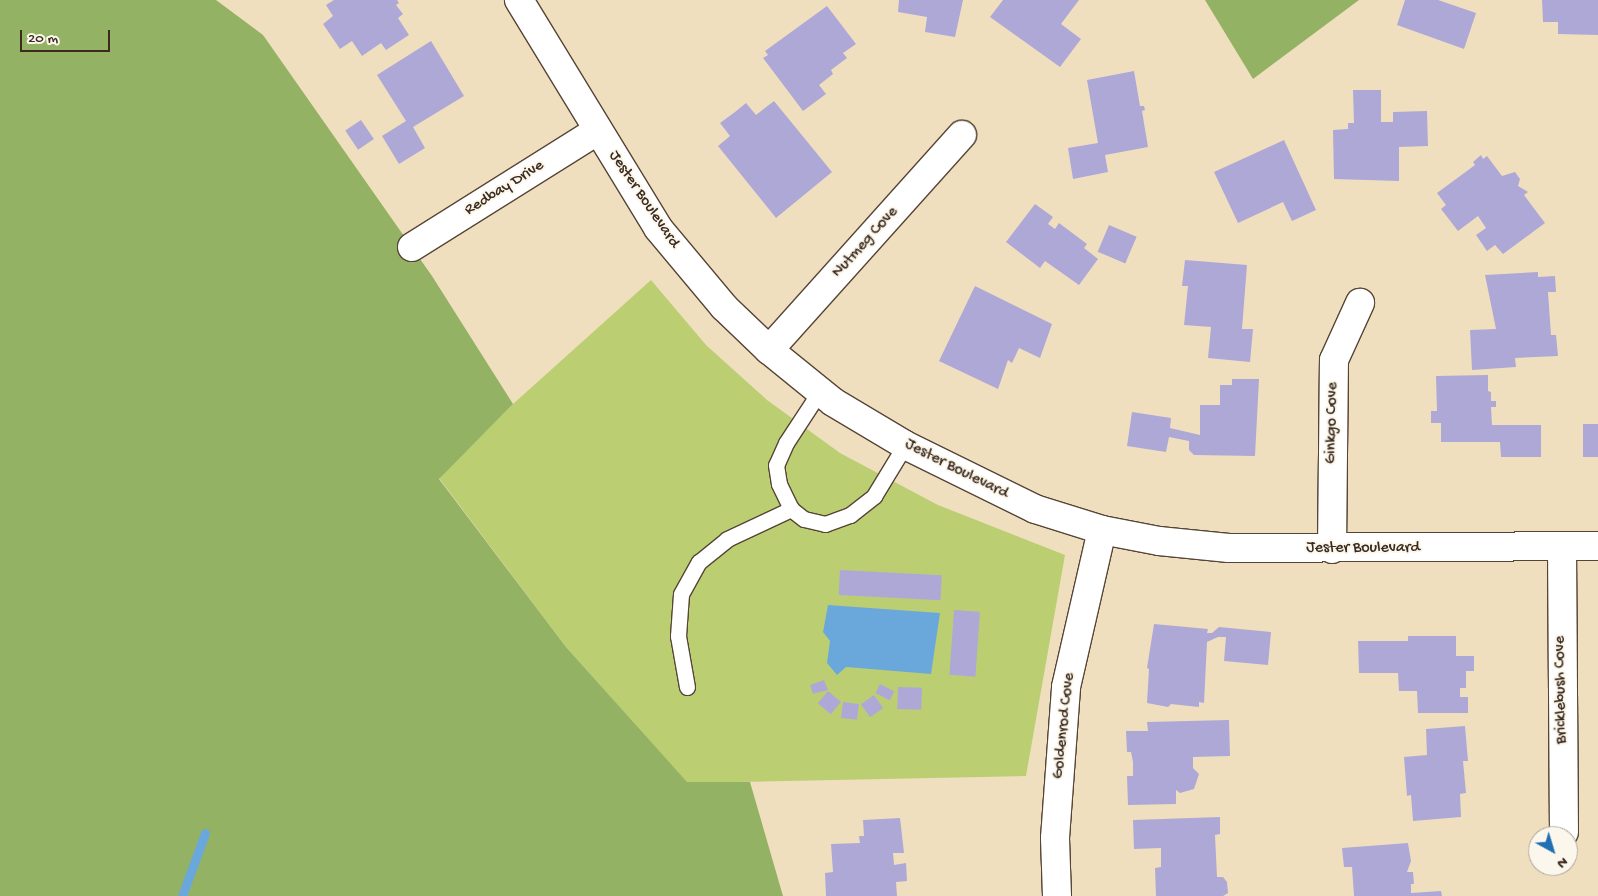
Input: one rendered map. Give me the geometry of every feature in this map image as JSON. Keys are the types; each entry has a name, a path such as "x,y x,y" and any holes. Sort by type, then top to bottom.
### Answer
{"street":[{"name":"Jester Boulevard","path":"519,0 597,131 658,228 724,307 769,350 820,391 905,445 1035,509 1102,530 1159,541 1229,548 1562,548 1598,546"},
{"name":"Redbay Drive","path":"412,248 597,131"},
{"name":"Nutmeg Cove","path":"769,350 962,135"},
{"name":"Ginkgo Cove","path":"1332,549 1334,360 1360,303"},
{"name":"Goldenrod Cove","path":"1057,896 1055,838 1066,688 1102,530"},
{"name":"Bricklebush Cove","path":"1562,548 1564,826"}],"lane":[{"path":"820,391 786,443 776,465 779,484 791,509 804,519 825,524 850,514 874,496 905,445"},
{"path":"687,687 678,636 681,594 699,562 727,539 791,509"}],"green space":[{"path":"0,0 216,0 263,35 432,276 513,404 439,479 566,647 687,782 750,782 783,896 0,896"},
{"path":"1205,0 1359,0 1253,79"},
{"path":"651,280 706,345 767,400 840,453 938,505 1065,555 1026,776 687,783 566,647 439,478 513,404"}],"water":[{"path":"828,605 940,613 931,674 846,667 837,675 827,663 830,641 823,632"}],"building":[{"path":"334,0 397,0 399,3 396,5 403,14 398,18 409,35 386,50 381,43 362,56 352,41 340,49 323,24 333,16 326,5"},
{"path":"899,0 963,0 955,37 925,32 927,17 898,12"},
{"path":"1003,0 1079,0 1061,24 1081,39 1060,67 990,17"},
{"path":"1405,0 1438,0 1476,13 1464,49 1397,25"},
{"path":"1542,0 1598,0 1598,35 1558,34 1558,22 1543,22"},
{"path":"827,6 856,44 843,53 847,58 831,70 833,74 819,85 826,94 803,111 763,58 768,55 765,51"},
{"path":"431,41 464,96 413,127 425,148 399,164 382,136 406,121 377,75"},
{"path":"1134,71 1140,106 1144,106 1145,110 1142,111 1148,147 1105,155 1108,172 1073,179 1068,148 1098,143 1087,80"},
{"path":"1353,90 1381,90 1381,122 1393,122 1393,112 1427,111 1428,146 1399,147 1399,181 1334,179 1333,130 1348,129 1348,123 1354,123"},
{"path":"774,101 832,172 776,218 718,146 730,136 720,123 746,103 756,115"},
{"path":"361,120 374,139 358,150 345,131"},
{"path":"1284,140 1316,210 1292,221 1283,202 1238,223 1214,172"},
{"path":"1481,155 1483,159 1487,156 1502,176 1515,172 1520,179 1518,186 1528,192 1524,195 1545,223 1503,254 1495,245 1487,251 1476,235 1486,228 1478,216 1458,231 1441,209 1446,205 1437,193 1475,165 1473,162"},
{"path":"1035,204 1053,217 1048,224 1055,229 1059,223 1087,244 1084,248 1098,259 1079,285 1045,261 1040,268 1006,242"},
{"path":"1109,225 1137,237 1125,263 1098,252"},
{"path":"1185,260 1247,265 1242,329 1253,329 1250,362 1208,358 1211,327 1184,325 1188,286 1182,286"},
{"path":"1538,272 1538,277 1555,276 1556,292 1548,292 1551,335 1556,335 1558,356 1515,358 1516,367 1472,370 1470,330 1496,329 1485,275"},
{"path":"975,286 1052,324 1040,358 1019,348 1012,363 1008,360 998,389 939,361"},
{"path":"1488,375 1488,391 1491,392 1491,401 1496,401 1496,407 1491,407 1492,425 1541,425 1541,457 1501,457 1500,442 1441,442 1441,423 1431,423 1431,411 1437,411 1436,376"},
{"path":"1232,379 1259,379 1255,456 1194,455 1189,450 1189,441 1169,437 1166,452 1127,446 1132,412 1171,418 1170,428 1200,435 1200,405 1220,405 1220,385 1232,385"},
{"path":"1583,424 1598,424 1598,457 1583,457"},
{"path":"840,570 942,575 941,600 839,595"},
{"path":"954,610 980,612 975,677 949,675"},
{"path":"1154,624 1208,629 1207,633 1212,633 1219,627 1271,632 1268,665 1224,661 1226,637 1218,637 1207,642 1204,703 1199,702 1199,707 1171,704 1168,707 1147,703 1149,669 1147,668"},
{"path":"1408,636 1456,636 1456,656 1474,656 1474,671 1466,671 1466,688 1460,688 1460,697 1468,697 1468,713 1418,713 1417,691 1399,691 1398,673 1359,673 1358,641 1408,641"},
{"path":"824,680 828,690 813,694 810,685"},
{"path":"880,684 894,691 890,700 875,693"},
{"path":"898,687 922,688 921,710 897,709"},
{"path":"828,691 841,702 831,714 818,703"},
{"path":"874,695 883,708 870,717 861,704"},
{"path":"843,702 859,704 857,720 841,718"},
{"path":"1229,720 1230,756 1193,757 1193,768 1199,774 1194,789 1180,793 1176,790 1176,804 1128,805 1127,776 1133,776 1133,762 1131,752 1127,752 1126,731 1148,731 1147,722"},
{"path":"1465,726 1468,761 1463,761 1466,793 1460,794 1461,817 1413,821 1411,795 1407,796 1404,757 1427,755 1426,729"},
{"path":"1220,817 1220,834 1215,835 1217,877 1223,877 1227,882 1228,893 1223,896 1156,896 1155,868 1161,867 1161,848 1134,849 1133,820"},
{"path":"900,818 904,853 893,853 894,865 906,863 907,881 896,882 897,896 826,896 825,873 833,872 831,844 860,843 859,836 864,836 863,820"},
{"path":"1408,843 1411,861 1407,872 1413,872 1414,884 1411,884 1411,893 1441,891 1442,896 1354,896 1352,867 1344,867 1342,848"}],"waterway":[{"path":"182,896 205,833"}]}
